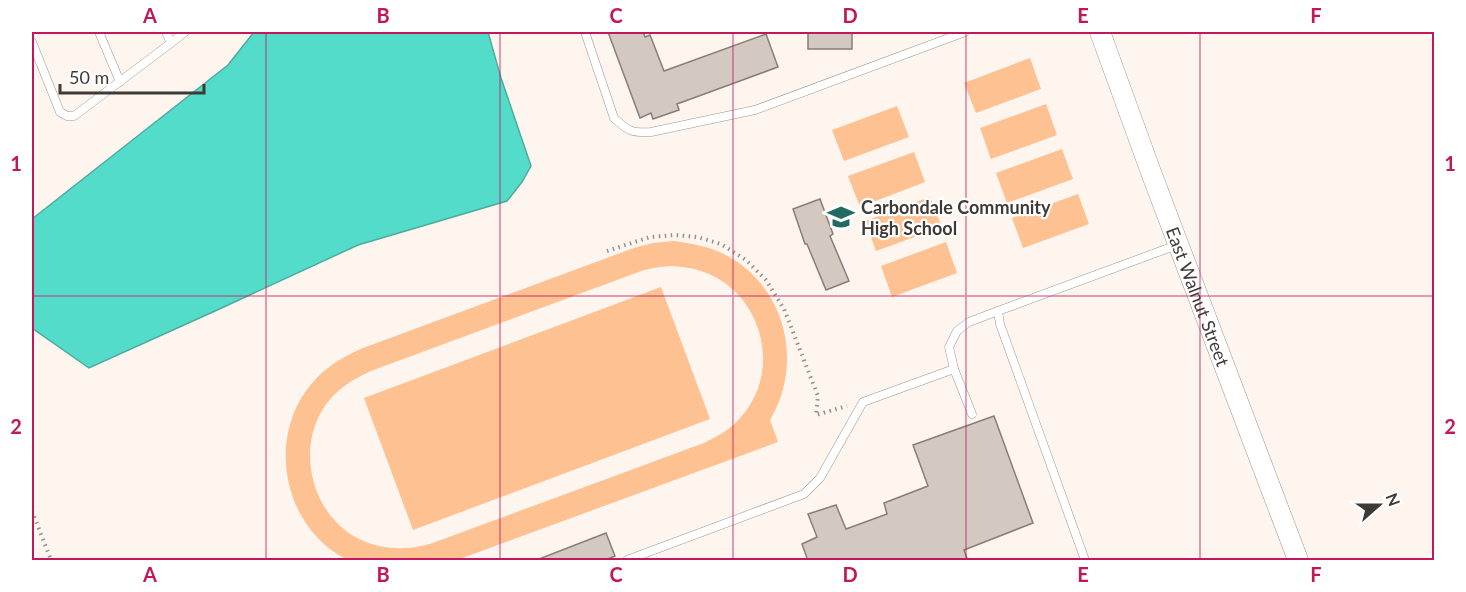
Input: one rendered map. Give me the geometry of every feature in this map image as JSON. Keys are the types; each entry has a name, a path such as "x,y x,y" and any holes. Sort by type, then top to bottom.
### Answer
{"street":[{"name":"East Walnut Street","path":"1100,32 1298,561"}],"lane":[{"path":"99,32 120,82"},
{"path":"166,32 171,43"},
{"path":"32,42 60,112 67,116 74,116 185,32"},
{"path":"585,32 614,118 624,127 636,133 651,132 755,110 965,32"},
{"path":"972,414 954,369 949,347 957,331 969,322 1178,244"},
{"path":"998,311 1000,324 1085,561"},
{"path":"627,561 804,494 820,478 863,402 954,369"}],"path":[{"path":"607,251 650,237 675,235 697,237 721,244 746,260 766,280 780,302 818,396 816,415 863,402"},
{"path":"32,511 51,561"}],"shaded area":[{"path":"1030,58 1041,89 976,113 964,83"},
{"path":"1046,104 1057,135 991,159 980,128"},
{"path":"897,106 909,137 844,161 832,130"},
{"path":"1062,149 1073,179 1007,203 996,173"},
{"path":"914,152 925,182 860,207 848,176"},
{"path":"1078,194 1089,224 1023,248 1012,218"},
{"path":"930,197 942,227 876,251 865,221"},
{"path":"674,241 696,245 731,258 750,272 777,309 784,331 787,353 786,376 780,399 770,420 778,442 457,560 348,560 326,545 308,526 295,504 288,479 286,453 289,427 299,403 314,381 325,370 363,348 653,243","holes":["672,266 704,272 724,282 740,297 752,315 760,335 763,356 761,377 754,398 741,417 729,429 704,443 423,546 396,548 375,545 353,535 335,521 321,502 313,480 310,457 313,434 321,412 344,386 371,371 644,270"]},
{"path":"946,242 957,273 892,297 881,266"},
{"path":"661,287 710,419 413,530 364,398"}],"water":[{"path":"254,32 488,32 531,166 507,201 358,245 89,368 32,328 32,219 228,65"}],"building":[{"path":"608,32 643,32 645,37 650,35 664,71 766,34 778,67 677,104 679,110 653,119 651,113 640,118"},
{"path":"808,32 852,32 852,49 808,49"},
{"path":"820,199 833,234 830,236 849,281 826,290 807,244 805,244 793,209"},
{"path":"994,416 1033,523 964,550 968,561 808,561 802,544 817,537 808,514 836,505 846,529 887,514 884,503 928,486 913,445"},
{"path":"606,533 615,556 603,561 539,561 539,559"}],"place":[{"name":"Carbondale Community High School","path":"841,217"}]}
